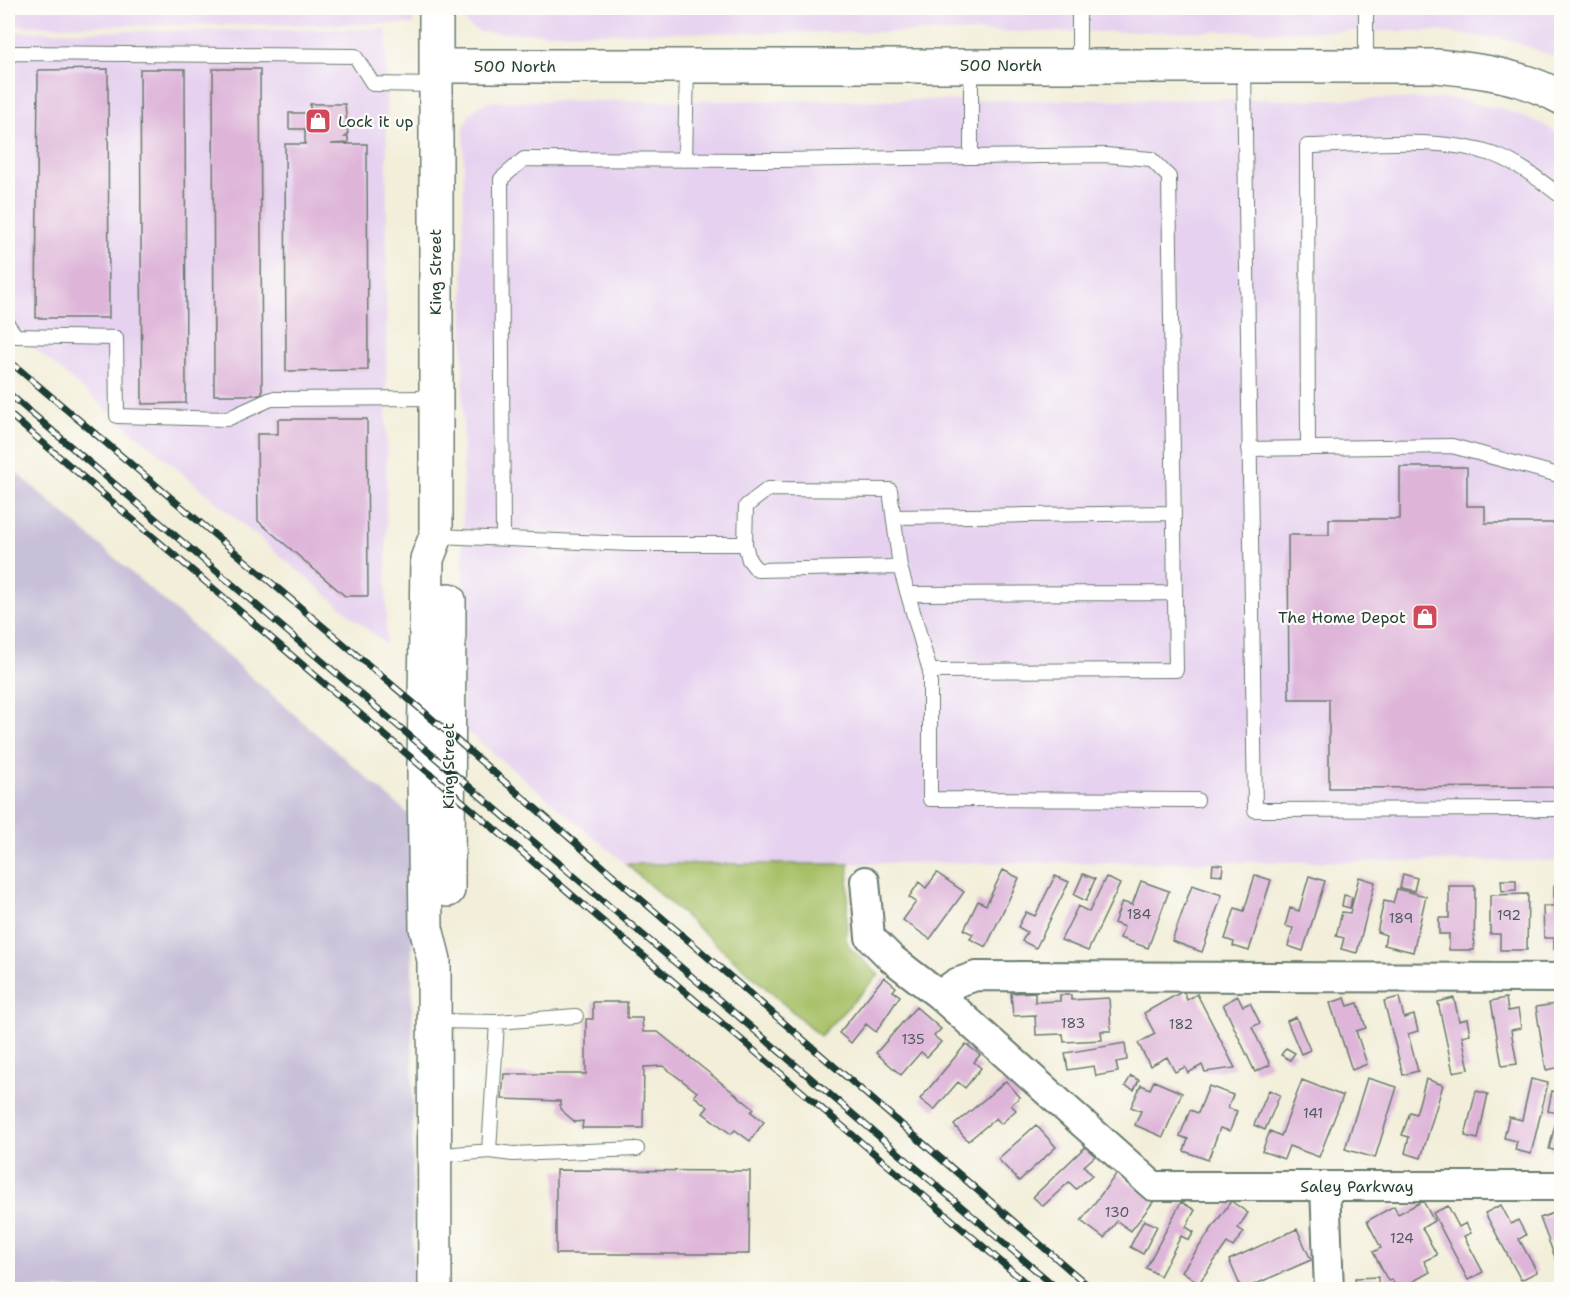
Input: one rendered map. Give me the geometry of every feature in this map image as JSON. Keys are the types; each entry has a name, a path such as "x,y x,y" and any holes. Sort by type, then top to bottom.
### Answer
{"street":[{"name":"King Street","path":"435,1290 434,960 426,928 424,768 428,559 436,536 436,8"},
{"name":"500 North","path":"436,76 687,66 1366,65 1478,70 1519,80 1562,98"},
{"path":"865,880 870,937 891,958 939,995 956,983 976,976 1562,978"},
{"name":"Saley Parkway","path":"939,995 1153,1186 1562,1186"},
{"path":"1325,1186 1329,1290"}],"lane":[{"path":"1079,8 1079,65"},
{"path":"1366,8 1366,65"},
{"path":"8,56 16,53 356,56 373,84 436,76"},
{"path":"971,65 971,157"},
{"path":"1244,65 1255,810 1562,810"},
{"path":"685,160 687,66"},
{"path":"1308,447 1307,146 1452,144 1496,156 1529,172 1562,197"},
{"path":"503,538 501,179 524,159 685,160 1105,154 1151,159 1168,177 1176,670 930,671"},
{"path":"8,325 16,336 116,338 117,416 227,419 271,399 435,398"},
{"path":"1249,449 1452,446 1562,476"},
{"path":"900,567 757,570 749,560 745,544 746,506 768,489 890,490 900,567 930,671 930,799 1197,800"},
{"path":"895,517 1174,513"},
{"path":"436,536 631,544 745,544"},
{"path":"908,594 1175,593"},
{"path":"434,1021 497,1022 576,1016"},
{"path":"489,1151 497,1022"},
{"path":"433,1156 489,1151 513,1154 637,1149"}],"shaded area":[{"path":"8,8 414,8 413,24 8,26"},
{"path":"459,8 1561,8 1562,60 1513,41 1438,31 493,33 480,32 469,26 461,16"},
{"path":"387,29 386,645 8,326 8,32"},
{"path":"1452,99 1503,109 1542,124 1561,136 1561,861 626,864 462,727 464,128 470,114 480,105 493,101"},
{"path":"8,465 412,817 413,1289 8,1289"}],"green space":[{"path":"626,864 849,864 846,940 851,949 879,975 820,1036"}],"building":[{"path":"108,69 109,318 36,318 38,70"},
{"path":"140,69 185,69 186,403 142,404"},
{"path":"213,69 260,69 262,395 214,395"},
{"path":"310,104 345,104 348,135 345,137 348,137 348,143 331,144 367,144 368,370 286,371 285,144 305,144 305,129 289,129 289,113 310,113"},
{"path":"278,419 367,419 368,596 345,596 258,521 257,434 278,434"},
{"name":"The Home Depot","path":"1400,467 1467,467 1467,506 1485,506 1485,523 1562,523 1562,787 1329,788 1329,699 1289,699 1288,535 1329,535 1329,519 1400,519"},
{"path":"1213,864 1223,865 1222,875 1212,874"},
{"path":"1003,870 1019,878 986,947 970,939 973,934 964,930 978,901 986,905"},
{"path":"937,873 964,892 930,939 903,920 916,902 909,897 919,882 926,888"},
{"path":"1083,874 1095,879 1086,901 1074,895"},
{"path":"1403,874 1417,878 1414,891 1400,888"},
{"path":"1255,875 1271,880 1249,951 1233,946 1234,942 1225,939 1235,908 1244,911"},
{"path":"1055,876 1069,882 1036,948 1022,941 1027,932 1018,927 1026,912 1035,916"},
{"path":"1309,876 1325,881 1303,951 1288,946 1293,928 1285,926 1290,908 1299,911"},
{"path":"1106,877 1120,884 1088,951 1061,940 1078,906 1089,912"},
{"path":"1359,877 1375,882 1357,953 1341,949 1344,938 1336,936 1342,912 1350,913"},
{"path":"1501,880 1516,880 1516,890 1502,891"},
{"path":"1141,881 1169,891 1148,948 1120,938 1124,927 1114,923 1122,902 1132,905"},
{"path":"1192,885 1222,895 1202,952 1172,941"},
{"path":"1449,886 1475,886 1474,950 1449,950 1449,934 1439,934 1439,918 1449,918"},
{"path":"1554,886 1562,886 1562,949 1554,949 1554,938 1544,938 1543,906 1554,906"},
{"path":"1397,889 1426,896 1413,952 1384,945 1386,935 1377,932 1384,901 1393,903"},
{"path":"1528,894 1527,950 1500,950 1500,934 1490,934 1490,895"},
{"path":"1344,895 1352,897 1350,908 1342,906"},
{"path":"884,977 896,987 893,991 900,996 876,1032 866,1024 851,1043 839,1033"},
{"path":"1183,991 1187,1000 1197,994 1235,1068 1205,1072 1202,1065 1188,1073 1185,1067 1175,1072 1167,1057 1150,1066 1138,1043 1155,1034 1144,1013"},
{"path":"1035,992 1035,1002 1060,1001 1060,995 1071,995 1071,1000 1109,998 1111,1031 1101,1031 1102,1040 1064,1042 1063,1034 1036,1035 1035,1015 1013,1016 1011,993"},
{"path":"1238,996 1243,1006 1250,1003 1260,1023 1252,1027 1270,1065 1255,1072 1223,1004"},
{"path":"1399,997 1404,1018 1414,1015 1418,1031 1408,1034 1418,1071 1403,1075 1384,1001"},
{"path":"1345,998 1348,1006 1358,1003 1366,1028 1356,1031 1367,1064 1352,1070 1330,1003"},
{"path":"1454,998 1459,1021 1467,1019 1470,1034 1462,1036 1469,1069 1453,1072 1438,1002"},
{"path":"1506,998 1508,1011 1518,1009 1521,1028 1511,1030 1517,1064 1502,1066 1491,1001"},
{"path":"593,1002 627,1002 627,1018 642,1018 643,1032 658,1032 754,1109 751,1112 764,1122 750,1141 735,1130 731,1134 703,1113 708,1107 694,1096 697,1092 663,1066 644,1067 643,1128 582,1128 583,1121 575,1122 560,1109 560,1101 502,1099 504,1074 586,1074 586,1019 593,1019"},
{"path":"1562,1003 1562,1067 1546,1070 1536,1007"},
{"path":"916,1007 941,1029 934,1036 941,1042 927,1057 921,1052 901,1075 876,1053"},
{"path":"1296,1017 1310,1050 1301,1054 1287,1021"},
{"path":"1125,1043 1127,1060 1116,1062 1118,1072 1096,1076 1094,1066 1068,1070 1065,1053"},
{"path":"966,1044 980,1055 974,1062 981,1068 965,1088 958,1082 934,1110 920,1099"},
{"path":"1286,1048 1295,1053 1290,1060 1281,1055"},
{"path":"1131,1076 1139,1080 1134,1090 1125,1086"},
{"path":"1367,1078 1397,1087 1375,1158 1345,1149"},
{"path":"1426,1079 1443,1085 1421,1158 1405,1153 1409,1137 1402,1135 1410,1112 1416,1114"},
{"path":"1531,1079 1548,1083 1531,1154 1515,1150 1517,1141 1504,1138 1509,1117 1522,1120"},
{"path":"1302,1080 1343,1096 1319,1157 1289,1146 1284,1159 1262,1151 1270,1131 1281,1136"},
{"path":"1006,1081 1020,1097 1011,1105 1016,1110 1001,1124 996,1118 968,1141 954,1125"},
{"path":"1154,1081 1182,1093 1163,1137 1135,1125 1141,1111 1131,1107 1141,1085 1150,1089"},
{"path":"1209,1086 1233,1095 1228,1108 1237,1111 1230,1131 1220,1128 1208,1160 1184,1151 1188,1139 1180,1136 1190,1110 1198,1113"},
{"path":"1269,1090 1280,1095 1265,1130 1254,1125"},
{"path":"1476,1091 1488,1094 1478,1139 1465,1136"},
{"path":"1552,1091 1562,1093 1562,1152 1549,1149 1558,1113 1548,1111"},
{"path":"1036,1125 1056,1147 1019,1181 998,1159"},
{"path":"1085,1147 1095,1156 1084,1166 1092,1175 1076,1189 1069,1182 1043,1206 1033,1197"},
{"path":"556,1170 750,1171 749,1254 556,1254"},
{"path":"1117,1173 1154,1201 1131,1231 1117,1221 1104,1238 1081,1221"},
{"path":"1231,1201 1248,1213 1238,1228 1244,1232 1233,1247 1227,1243 1199,1283 1182,1271"},
{"path":"1423,1201 1434,1221 1422,1228 1437,1255 1424,1261 1430,1272 1403,1287 1400,1283 1395,1285 1392,1280 1388,1281 1373,1252 1381,1248 1367,1221 1394,1206 1398,1214"},
{"path":"1181,1202 1195,1210 1186,1227 1194,1232 1189,1240 1181,1236 1160,1276 1146,1268"},
{"path":"1501,1205 1511,1224 1518,1220 1526,1235 1519,1239 1537,1272 1521,1280 1485,1213"},
{"path":"1448,1206 1459,1227 1466,1223 1471,1233 1464,1236 1483,1272 1468,1280 1433,1213"},
{"path":"1562,1210 1562,1273 1561,1273 1540,1218"},
{"path":"1144,1220 1157,1226 1143,1254 1130,1247"},
{"path":"1297,1229 1311,1260 1242,1290 1229,1260"},
{"path":"1378,1277 1378,1290 1356,1290 1355,1278"}],"railway":[{"path":"8,360 424,712 1093,1290"},
{"path":"8,393 1059,1290"},
{"path":"8,413 1034,1290"}],"place":[{"name":"Lock it up","path":"318,121"},
{"name":"The Home Depot","path":"1425,617"}]}
